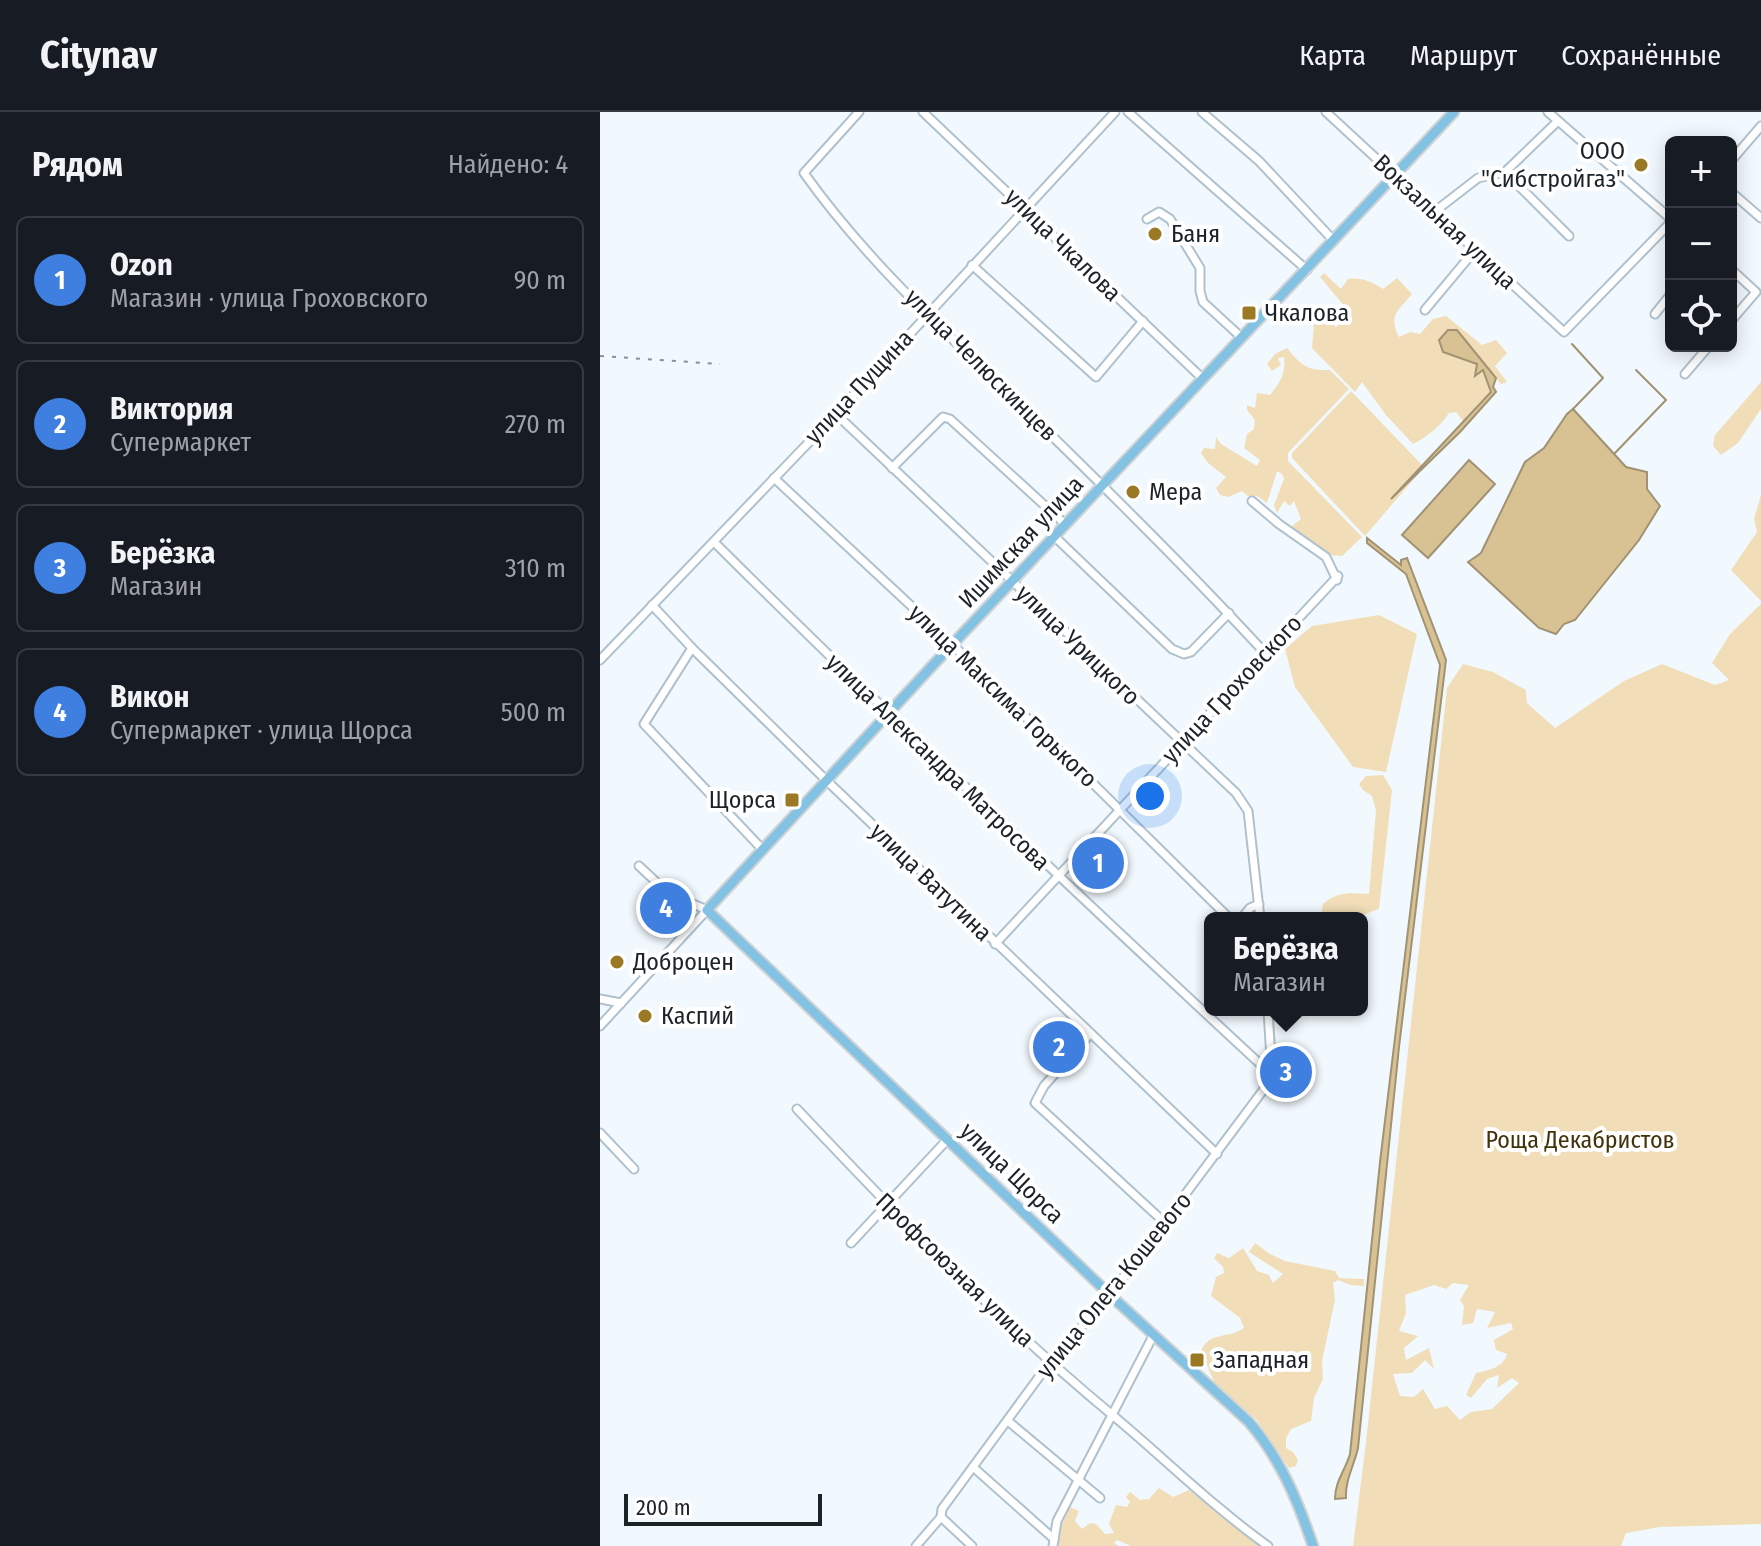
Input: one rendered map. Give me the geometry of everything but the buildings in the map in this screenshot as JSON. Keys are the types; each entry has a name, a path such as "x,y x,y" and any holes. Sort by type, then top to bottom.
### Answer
{"main road":[{"name":"Ишимская улица","path":"707,910 952,644 1454,112"},
{"name":"улица Щорса","path":"707,910 1110,1295 1240,1413 1266,1441 1281,1467 1313,1546"}],"street":[{"name":"улица Челюскинцев","path":"859,112 804,173 822,198 927,314 1229,613 1265,653"},
{"name":"улица Чкалова","path":"923,112 1203,379"},
{"name":"улица Пущина","path":"600,660 836,414 1115,112"},
{"path":"1128,112 1307,270"},
{"path":"1202,112 1259,161 1334,241"},
{"name":"Вокзальная улица","path":"1326,112 1564,332 1665,227"},
{"path":"1548,112 1665,216"},
{"path":"1434,212 1478,178 1505,172 1558,121"},
{"path":"1737,154 1761,126"},
{"path":"1505,172 1569,236"},
{"path":"1737,197 1761,218"},
{"path":"1147,219 1159,212 1170,219 1200,268 1203,302 1241,337"},
{"path":"1425,310 1475,250"},
{"path":"972,265 1096,377 1143,321"},
{"path":"1737,275 1756,292 1737,314"},
{"path":"1655,314 1665,302"},
{"path":"1685,374 1704,352"},
{"name":"улица Урицкого","path":"836,414 1236,793 1248,811 1259,904"},
{"path":"892,468 943,417 950,419 1065,524"},
{"name":"улица Максима Горького","path":"774,478 952,644 1223,912"},
{"name":"улица Гроховского","path":"995,944 1338,578 1326,557 1252,501"},
{"path":"1054,536 1172,649 1184,654 1191,652 1229,613"},
{"name":"улица Александра Матросова","path":"714,542 887,714 1204,1012"},
{"name":"улица Ватутина","path":"652,605 826,780 1217,1154"},
{"path":"692,648 644,724 762,849"},
{"name":"улица Щорса","path":"639,866 668,893 707,910"},
{"path":"1247,912 1259,904 1260,912"},
{"name":"Ишимская улица","path":"600,1026 707,910"},
{"path":"600,999 621,1003"},
{"name":"улица Александра Матросова","path":"1208,1016 1272,1075"},
{"path":"1268,1016 1272,1075"},
{"path":"1090,1034 1044,1086 1035,1103 1165,1223"},
{"name":"улица Олега Кошевого","path":"916,1546 941,1517 942,1509 1050,1362 1110,1295 1217,1154 1272,1075"},
{"name":"Профсоюзная улица","path":"797,1109 887,1204 1050,1362 1148,1448 1268,1546"},
{"path":"600,1133 634,1169"},
{"path":"851,1243 947,1140"},
{"path":"1053,1542 1057,1521 1154,1334"},
{"path":"1008,1421 1100,1498"},
{"path":"973,1467 1053,1542"},
{"path":"941,1517 972,1546"}],"green space":[{"path":"1324,273 1341,289 1348,279 1366,281 1383,289 1397,278 1412,294 1395,318 1399,337 1410,332 1420,334 1433,319 1446,316 1482,345 1496,340 1507,353 1495,366 1507,382 1501,384 1457,331 1449,355 1457,355 1477,364 1476,375 1483,369 1491,392 1464,422 1456,412 1449,413 1433,431 1413,444 1386,415 1362,382 1355,392 1312,348 1315,308 1336,327 1351,314 1320,277"},
{"path":"1287,348 1305,366 1330,370 1349,389 1288,453 1288,461 1362,537 1342,556 1330,555 1292,531 1291,527 1301,519 1294,501 1290,506 1284,501 1277,513 1274,505 1284,479 1282,474 1277,471 1267,503 1242,491 1228,497 1220,495 1216,488 1226,477 1201,453 1204,448 1215,449 1216,437 1221,444 1257,466 1260,460 1244,448 1255,420 1247,405 1255,408 1257,393 1270,395 1277,386 1283,373 1284,357 1278,358 1281,365 1272,371 1267,364 1275,354"},
{"path":"1761,382 1761,409 1738,443 1721,455 1713,446 1715,435"},
{"path":"1351,391 1422,465 1406,484 1424,467 1365,536 1292,458 1292,453"},
{"path":"1761,495 1761,601 1731,570 1757,532 1754,519"},
{"name":"Роща Декабристов","path":"1761,604 1761,1524 1660,1527 1626,1533 1621,1546 1353,1546 1447,688 1463,664 1493,672 1526,690 1527,703 1555,728 1624,681 1662,664 1715,685 1729,680 1712,663 1730,634","holes":["1453,1283 1469,1285 1460,1300 1464,1306 1462,1325 1473,1323 1477,1309 1495,1312 1487,1328 1511,1323 1513,1329 1494,1340 1496,1350 1507,1354 1505,1359 1495,1368 1476,1373 1466,1395 1471,1398 1487,1379 1499,1375 1497,1388 1512,1378 1519,1383 1492,1409 1471,1412 1460,1420 1447,1406 1435,1409 1423,1389 1414,1397 1400,1396 1393,1374 1412,1373 1425,1360 1434,1369 1429,1348 1406,1360 1404,1348 1418,1336 1399,1331 1406,1313 1405,1295 1434,1285 1446,1289"]},
{"path":"1379,615 1417,634 1386,772 1353,767 1295,687 1285,649 1312,626"},
{"path":"1383,775 1392,790 1379,909 1368,913 1322,912 1323,904 1339,895 1369,894 1376,810 1372,796 1359,784 1366,776"},
{"path":"1255,1243 1285,1261 1335,1271 1339,1278 1364,1279 1364,1286 1338,1280 1333,1283 1335,1300 1322,1361 1323,1379 1314,1398 1311,1421 1291,1429 1286,1438 1286,1448 1298,1460 1296,1466 1289,1468 1257,1420 1215,1384 1201,1351 1214,1338 1244,1328 1240,1318 1211,1296 1216,1277 1224,1273 1223,1267 1214,1258 1217,1253 1229,1258 1243,1248 1257,1271 1269,1275 1273,1283 1283,1274 1249,1252"},
{"path":"1159,1488 1173,1497 1189,1490 1260,1546 1131,1546 1117,1540 1114,1543 1118,1546 1058,1546 1060,1528 1070,1507 1079,1511 1075,1521 1082,1529 1090,1523 1096,1524 1105,1534 1114,1533 1109,1524 1116,1505 1127,1507 1130,1502 1126,1497 1130,1492 1140,1500 1149,1499"}],"shaded area":[{"path":"1448,330 1457,330 1496,378 1493,387 1496,392 1391,499 1491,392 1483,370 1475,376 1477,364 1443,352 1439,340"},
{"path":"1573,409 1626,467 1647,472 1647,489 1660,506 1639,540 1575,620 1564,624 1556,634 1539,628 1468,562 1481,553 1525,462 1544,448"},
{"path":"1469,460 1495,484 1428,558 1402,535"},
{"path":"1367,538 1401,565 1401,560 1407,558 1446,660 1399,1047 1358,1448 1348,1479 1346,1498 1335,1499 1338,1481 1350,1454 1380,1162 1440,665 1406,574 1367,543"}],"waterway":[{"path":"1572,344 1603,378 1573,409"},
{"path":"1615,453 1666,400 1636,370"}],"railway":[{"path":"600,356 720,364"}],"place":[{"name":"ООО \"Сибстройгаз\"","path":"1641,165"},
{"name":"Баня","path":"1155,234"},
{"name":"Чкалова","path":"1249,313"},
{"name":"Мера","path":"1133,492"},
{"name":"Щорса","path":"792,800"},
{"name":"Ozon","path":"1098,863"},
{"name":"Викон","path":"666,908"},
{"name":"Доброцен","path":"617,962"},
{"name":"Каспий","path":"645,1016"},
{"name":"Виктория","path":"1059,1047"},
{"name":"Берёзка","path":"1286,1072"},
{"name":"Западная","path":"1197,1360"}]}
